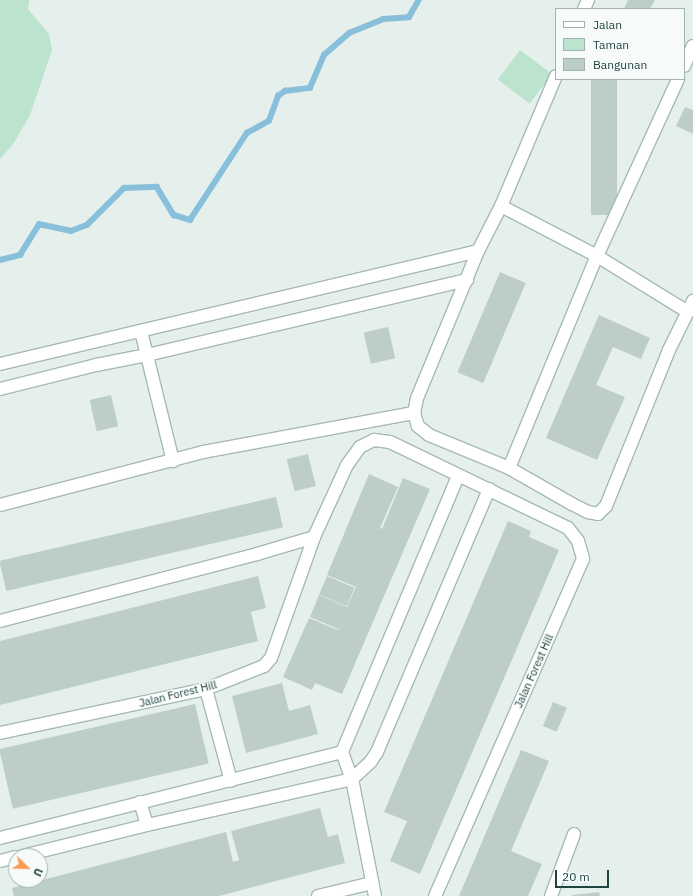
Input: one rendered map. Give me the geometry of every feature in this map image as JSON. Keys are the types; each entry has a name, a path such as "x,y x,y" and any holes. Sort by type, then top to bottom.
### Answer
{"street":[{"path":"685,64 693,46"},
{"path":"555,78 501,206 478,251 417,398 414,413 418,426 429,435 509,468 572,504 588,512 598,514 606,506 669,350 693,301"},
{"path":"509,468 597,256 678,80"},
{"path":"501,206 597,256 688,312"},
{"path":"0,364 478,251"},
{"path":"0,389 96,365 147,355 467,280"},
{"path":"141,331 173,460"},
{"path":"0,505 203,452 414,413"},
{"name":"Jalan Forest Hill","path":"0,732 206,689 264,666 271,658 314,537 347,465 360,447 374,440 390,442 568,528 578,541 583,559 435,896"},
{"path":"374,896 352,779 342,752 458,476"},
{"path":"48,850 146,825 352,779 371,761 377,752 489,489"},
{"path":"0,621 257,554 314,537"},
{"path":"206,689 231,781"},
{"path":"0,838 342,752"},
{"path":"140,802 146,825"},
{"path":"551,896 574,834"},
{"path":"318,896 372,883"}],"green space":[{"path":"0,0 29,0 28,9 49,34 52,50 30,115 14,143 0,159"},
{"path":"520,50 552,74 530,104 498,80"}],"building":[{"path":"628,0 655,0 651,8 624,8"},
{"path":"591,80 617,80 617,215 591,215"},
{"path":"685,107 693,110 693,134 676,126"},
{"path":"500,272 526,283 483,383 457,372"},
{"path":"599,315 650,338 641,359 613,347 596,385 625,397 597,460 546,438"},
{"path":"388,327 395,358 371,364 364,333"},
{"path":"111,395 118,426 97,431 90,400"},
{"path":"308,454 316,486 295,491 287,459"},
{"path":"369,474 398,487 380,528 382,529 403,478 430,489 342,694 315,683 312,690 283,677 309,618 338,630 340,625 338,629 310,617 319,595 347,607 356,587 327,575"},
{"path":"276,497 283,527 6,591 0,561"},
{"path":"508,521 531,531 529,537 559,550 420,874 390,861 407,821 384,812"},
{"path":"258,576 266,608 251,612 258,641 0,705 0,641"},
{"path":"327,576 355,588 347,606 319,594"},
{"path":"282,683 289,711 310,705 318,734 246,753 232,696"},
{"path":"553,702 567,708 557,732 543,726"},
{"path":"195,704 209,763 13,809 0,749"},
{"path":"521,750 549,761 511,851 542,864 528,896 459,896"},
{"path":"320,808 328,837 338,834 345,863 219,896 14,896 12,888 48,888 48,879 226,832 233,862 239,860 231,831"},
{"path":"599,892 600,896 572,896 572,895"}],"waterway":[{"path":"0,260 20,255 39,224 71,231 87,225 124,188 157,187 174,215 190,220 247,133 269,121 278,96 285,91 310,88 324,55 349,33 383,19 409,17 419,0"}]}
